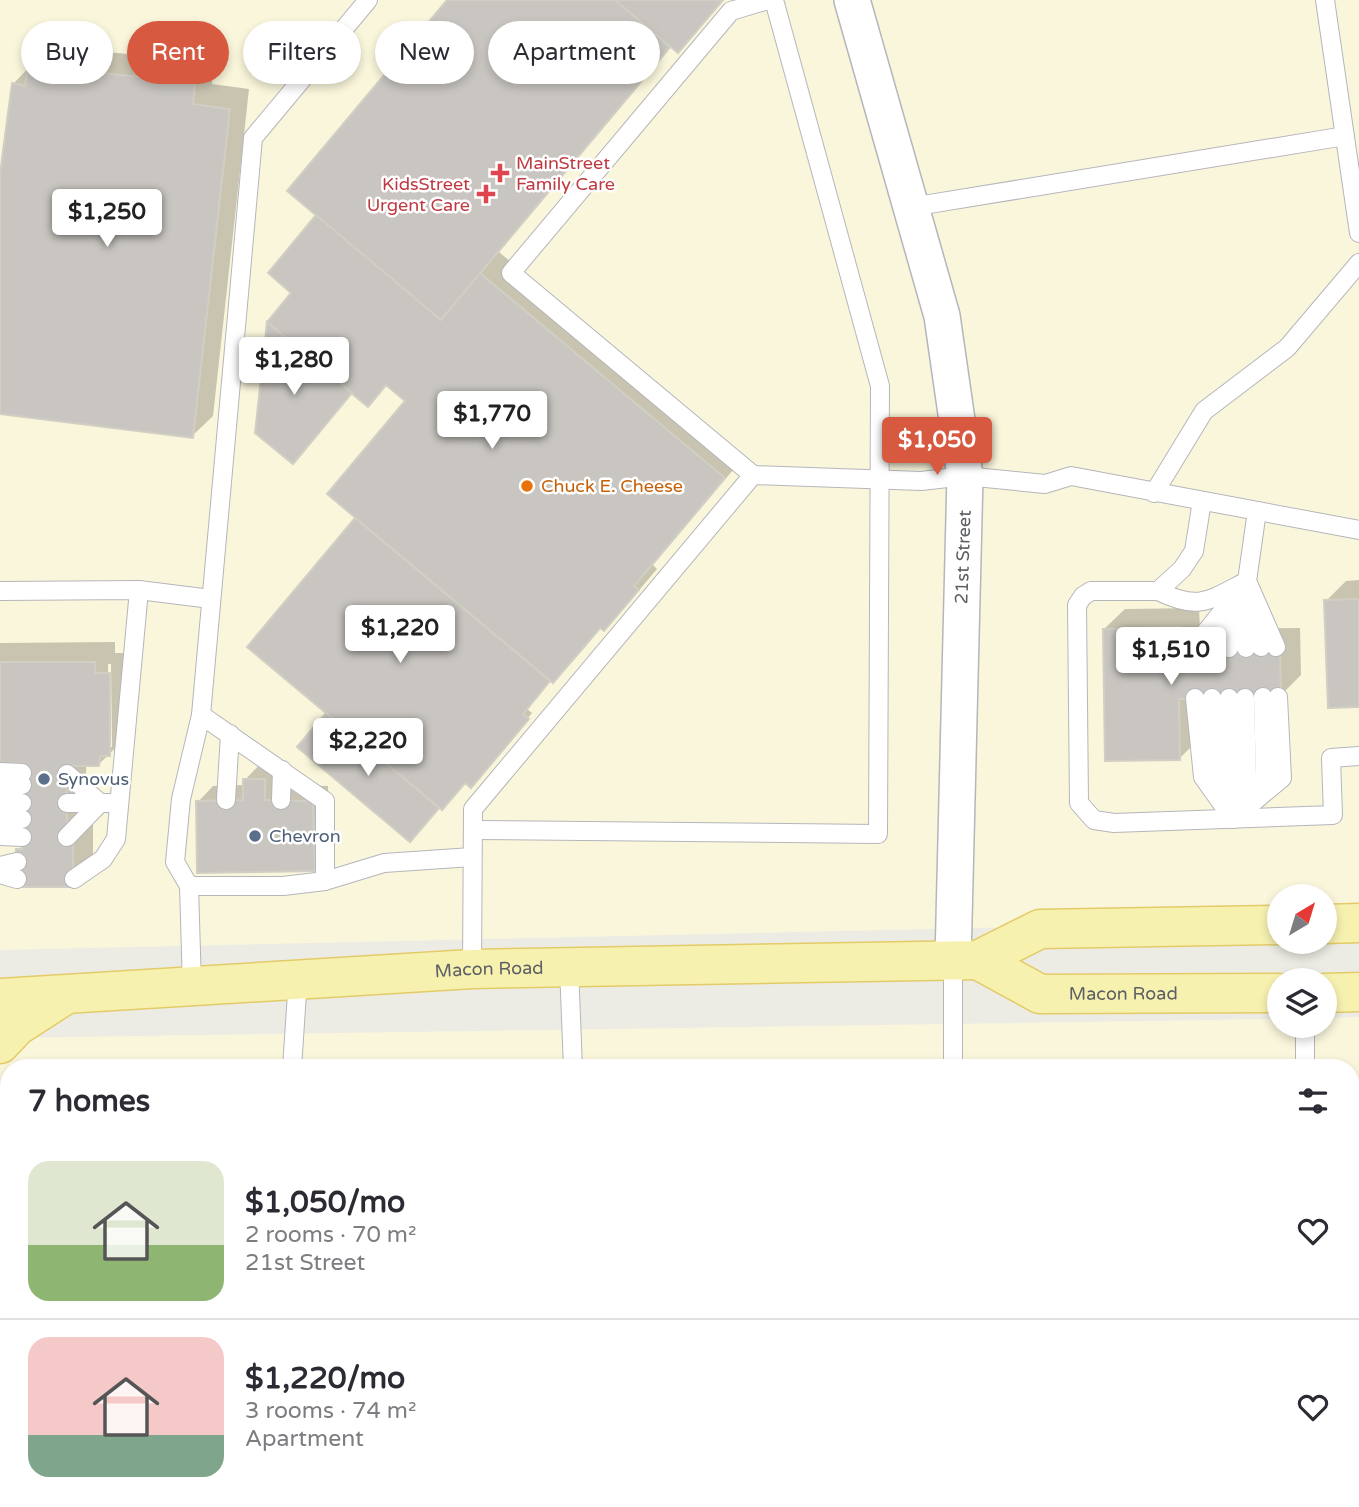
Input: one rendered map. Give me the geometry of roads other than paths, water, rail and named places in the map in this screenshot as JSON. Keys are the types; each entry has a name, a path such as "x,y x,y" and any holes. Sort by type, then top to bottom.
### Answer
{"main road":[{"path":"1337,924 1359,923"},
{"name":"Macon Road","path":"0,998 472,969 965,960 1040,929 1267,925"},
{"name":"Macon Road","path":"965,960 1040,994 1267,993"},
{"path":"1337,993 1359,992"},
{"path":"0,1044 17,1026 67,994"}],"street":[{"name":"21st Street","path":"852,0 942,316 965,476 965,960"}],"lane":[{"path":"191,986 188,886 174,862 181,799 201,715 253,138 368,0"},
{"path":"768,0 731,11 511,272 753,475 921,481 965,476 1045,484 1071,476 1359,530"},
{"path":"473,830 878,834 880,386 774,0"},
{"path":"1325,0 1359,233"},
{"path":"911,207 1345,136"},
{"path":"1154,493 1204,411 1287,348 1359,263"},
{"path":"472,969 473,809 753,475"},
{"path":"1158,591 1182,569 1194,551 1202,500"},
{"path":"1247,581 1253,648 1247,581 1257,511"},
{"path":"1247,581 1203,603 1177,600 1158,591 1091,591 1083,596 1077,605 1079,803 1094,820 1114,823 1333,815 1331,758 1359,756"},
{"path":"1202,648 1247,581"},
{"path":"0,590 139,590 211,599"},
{"path":"79,869 103,859 117,839 139,590"},
{"path":"1233,819 1203,777 1237,698"},
{"path":"1233,819 1237,698"},
{"path":"1233,819 1265,776 1237,698"},
{"path":"201,715 325,801 325,881"},
{"path":"226,800 230,734"},
{"path":"281,800 282,770"},
{"path":"0,772 22,803"},
{"path":"0,786 22,803"},
{"path":"0,803 22,803"},
{"path":"0,819 22,803"},
{"path":"0,836 22,803"},
{"path":"67,804 100,803"},
{"path":"67,804 100,803"},
{"path":"67,804 119,803"},
{"path":"188,886 227,879 283,878 325,881 384,863 472,857"},
{"path":"954,1059 965,960"},
{"path":"569,967 573,1059"},
{"path":"293,1059 299,978"},
{"path":"1305,1038 1305,1059"}],"place":[{"name":"MainStreet Family Care","path":"500,173"},
{"name":"KidsStreet Urgent Care","path":"486,194"},
{"name":"Chuck E. Cheese","path":"527,486"},
{"name":"Synovus","path":"44,779"},
{"name":"Chevron","path":"255,836"}]}
